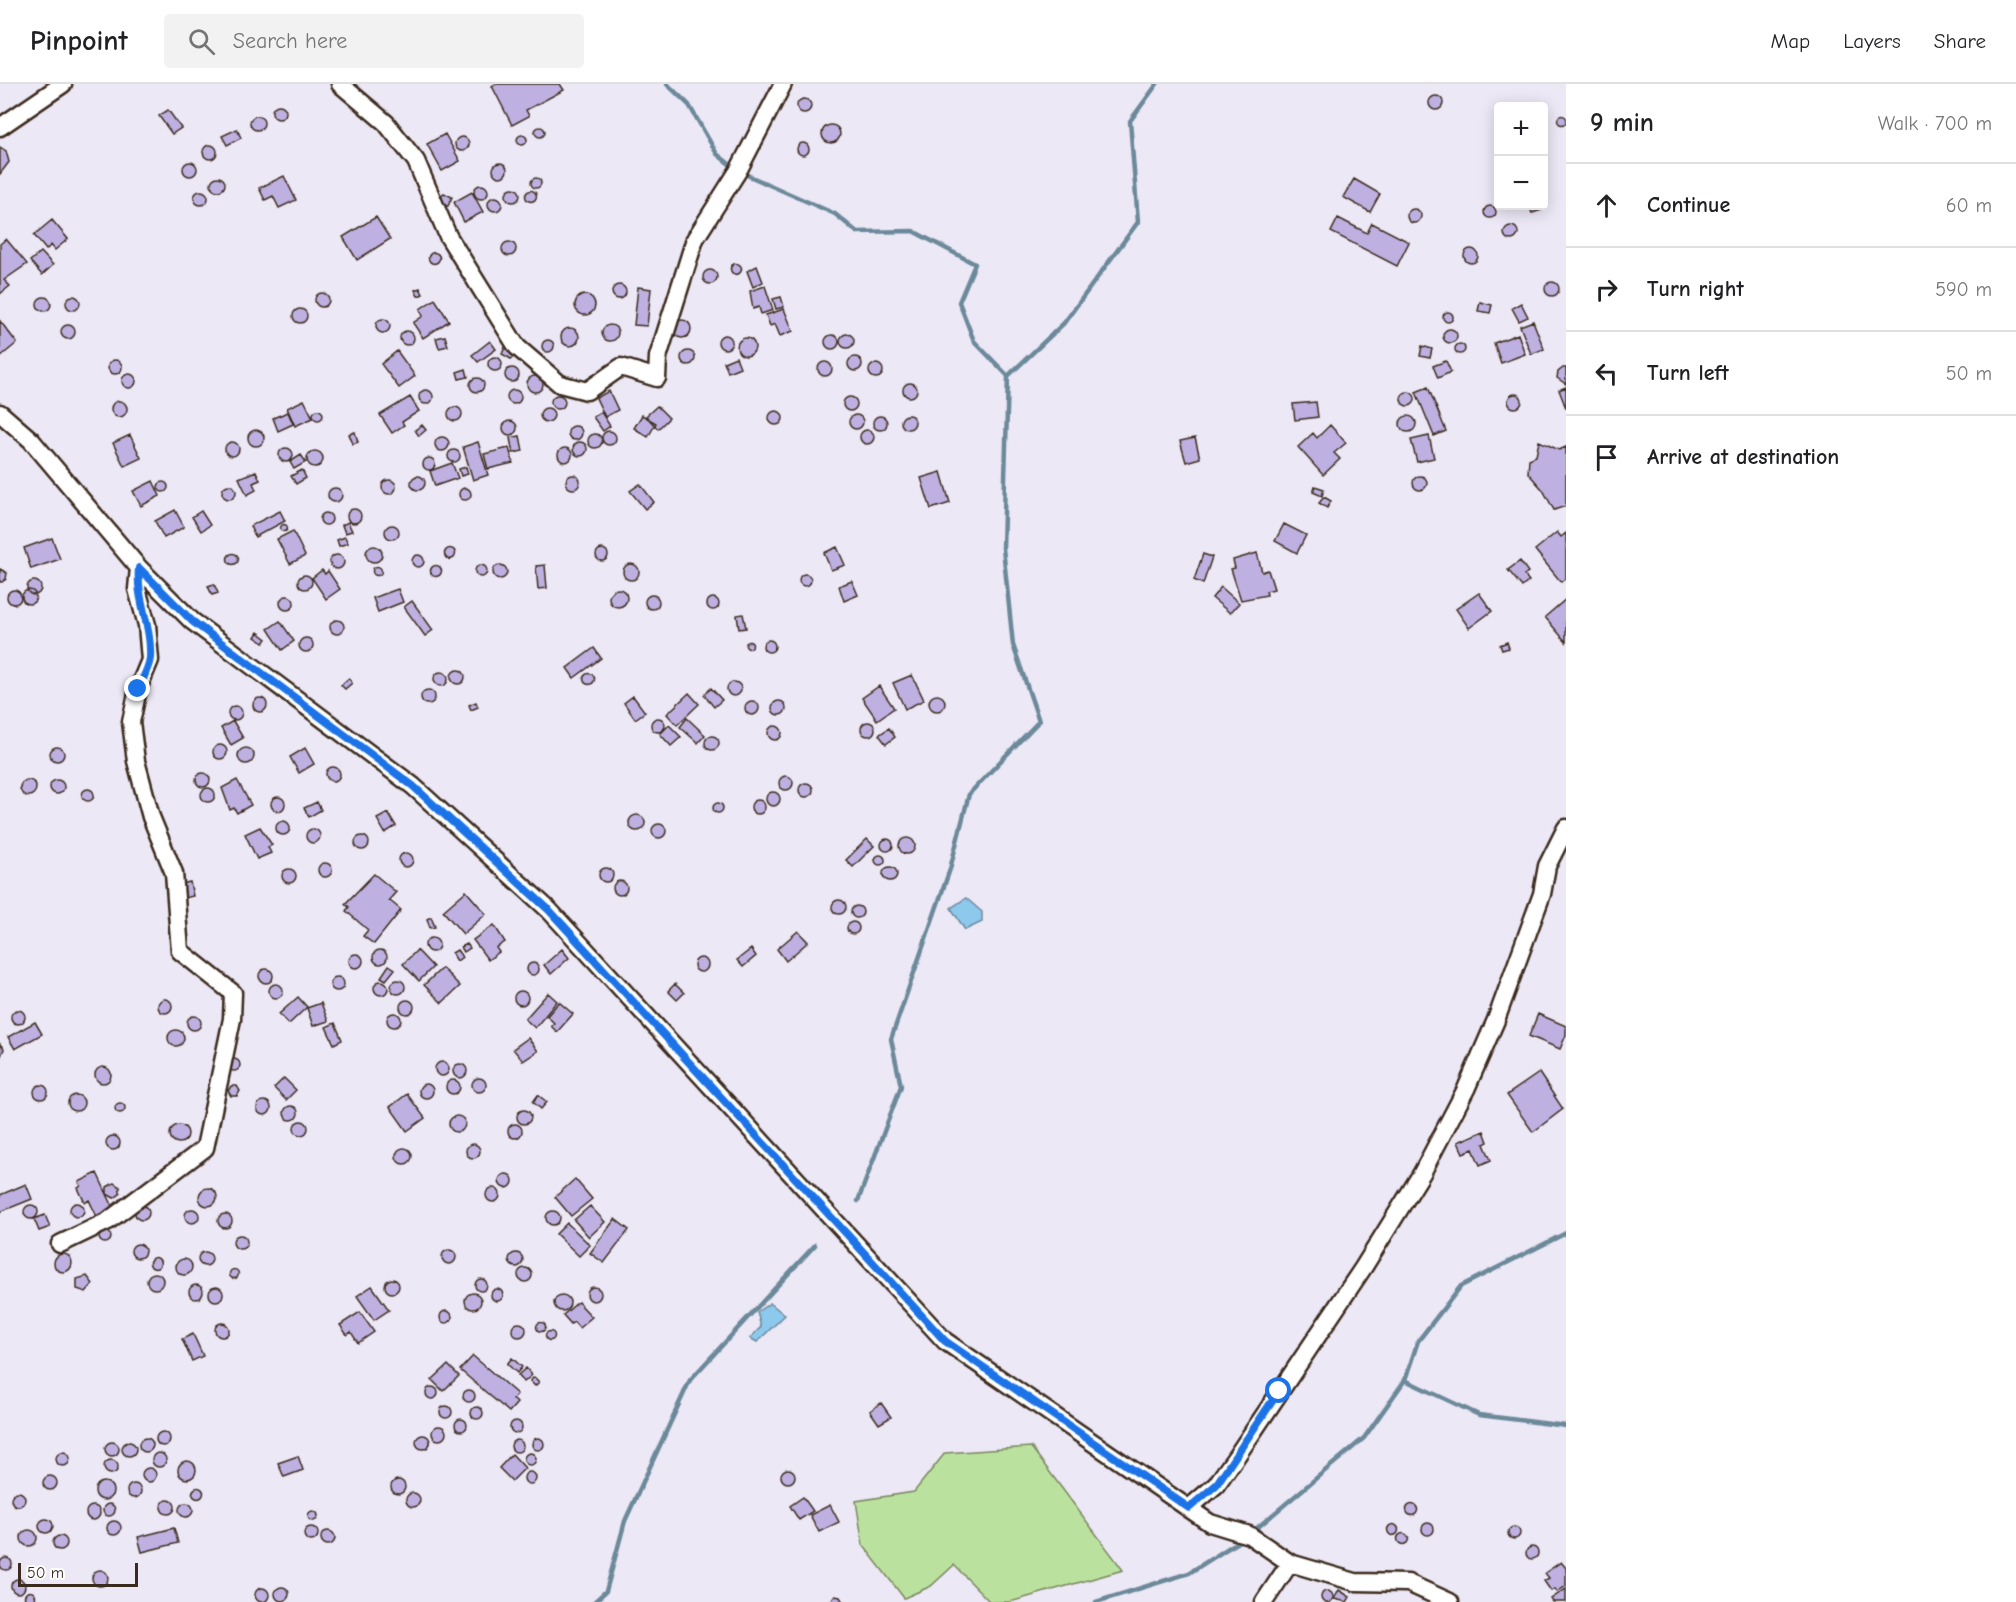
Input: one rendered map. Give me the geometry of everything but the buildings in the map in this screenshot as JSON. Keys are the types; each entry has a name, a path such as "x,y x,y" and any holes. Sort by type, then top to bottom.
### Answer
{"street":[{"path":"0,127 63,84"},
{"path":"340,84 386,123 416,161 448,236 517,347 552,379 587,391 621,367 657,378 658,357 695,238 738,171 783,84"},
{"path":"0,413 31,440 139,568 192,621 413,786 549,910 945,1341 1210,1523 1249,1535 1290,1563 1355,1582 1408,1583 1450,1602"},
{"path":"60,1244 108,1221 205,1148 232,1019 233,993 180,951 174,873 151,817 136,761 131,722 138,689 150,660 147,625 137,589 139,568"},
{"path":"1189,1508 1216,1485 1236,1457 1363,1268 1422,1173 1483,1054 1542,894 1547,866 1566,828"},
{"path":"1264,1602 1290,1563"}],"green space":[{"path":"1031,1447 1123,1570 1010,1602 990,1602 954,1565 931,1586 904,1598 863,1545 856,1501 914,1492 945,1453"}],"water":[{"path":"966,898 982,912 982,922 965,930 951,908"},
{"path":"770,1303 785,1315 757,1342 750,1338 761,1327 757,1312"}],"waterway":[{"path":"667,84 689,105 717,154 738,171 835,214 857,232 913,231 975,264 959,302 974,341 1008,376"},
{"path":"858,1201 901,1086 891,1039 950,869 969,794 1039,721 1013,645 1003,548 1008,376 1064,323 1138,222 1130,121 1157,84"},
{"path":"1251,1533 1364,1438 1405,1380 1418,1341 1461,1286 1566,1233"},
{"path":"594,1602 606,1591 625,1521 690,1380 815,1245"},
{"path":"1405,1380 1479,1415 1566,1426"},
{"path":"1096,1602 1189,1573 1244,1538"}],"route":[{"path":"138,689 150,660 147,625 137,589 139,568 192,621 413,786 549,910 945,1341 1189,1508 1216,1485 1279,1391"}]}
